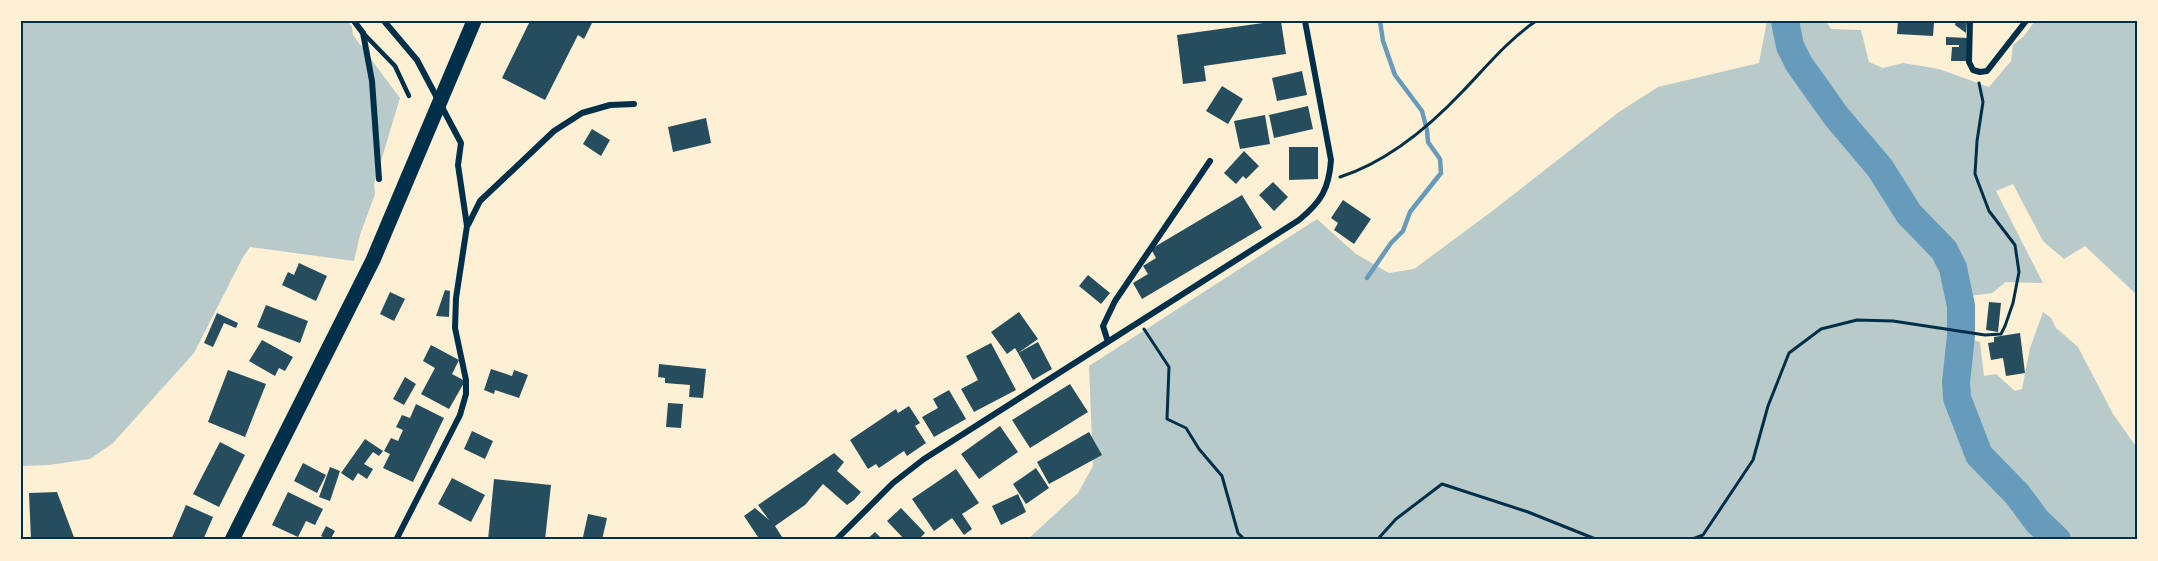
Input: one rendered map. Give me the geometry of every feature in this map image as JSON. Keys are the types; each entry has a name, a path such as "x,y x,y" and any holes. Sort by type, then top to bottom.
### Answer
{"main road":[{"path":"232,540 373,260 474,21"}],"street":[{"path":"354,21 363,33 372,81 379,179"},
{"path":"384,21 417,60 461,143 458,165 467,226 456,298 455,328 466,394 460,415 396,540"},
{"path":"836,540 893,483 924,459 1299,220 1318,203 1329,179 1331,160 1305,21"},
{"path":"1970,21 1969,62 1973,69 1980,72 1987,71 2026,21"},
{"path":"467,226 480,201 554,131 582,113 610,105 634,104"},
{"path":"1108,342 1103,326 1115,301 1210,161"}],"lane":[{"path":"363,33 395,66 409,96"}],"path":[{"path":"1329,179 1370,166 1421,130 1462,93 1487,64 1536,21"},
{"path":"1690,540 1703,535 1753,460 1768,406 1789,353 1821,329 1857,320 1893,321 1985,335 2001,334 2013,303 2019,272 2015,245 1989,211 1975,174 1983,102 1979,82 1980,72"},
{"path":"1140,322 1169,367 1167,419 1186,428 1199,449 1222,476 1238,533 1245,540"},
{"path":"1377,540 1396,519 1442,484 1528,512 1598,540"}],"shaded area":[{"path":"21,21 347,21 352,27 353,35 400,98 374,184 375,194 360,235 354,261 250,247 194,353 113,443 90,459 49,465 21,466"},
{"path":"1767,21 1782,21 1785,39 1805,79 1878,169 1903,211 1947,260 1954,276 1957,293 1958,336 1967,338 1968,310 1954,246 1926,222 1895,178 1886,159 1845,115 1816,73 1796,50 1793,21 1826,21 1831,29 1861,30 1869,62 1883,68 1903,63 1939,69 1989,87 2011,61 2013,45 2024,36 2035,21 2137,21 2137,295 2085,246 2064,259 2043,241 2013,184 1996,191 2043,283 2006,282 1992,293 1971,296 1974,340 1980,342 1984,376 1996,374 2015,391 2022,389 2030,348 2043,312 2051,318 2056,328 2078,347 2113,414 2137,448 2137,540 1027,540 1078,493 1093,466 1089,366 1317,219 1356,254 1389,273 1414,269 1619,112 1658,87 1759,63"}],"building":[{"path":"530,21 589,21 592,23 584,39 578,35 545,100 502,78"},
{"path":"1281,21 1286,54 1204,66 1206,81 1183,84 1177,35"},
{"path":"1898,21 1934,23 1933,36 1897,34"},
{"path":"1956,21 1967,21 1966,33 1955,25"},
{"path":"1946,37 1968,38 1967,61 1951,61 1952,47 1959,47 1959,45 1946,45"},
{"path":"1302,71 1307,95 1277,101 1272,78"},
{"path":"1222,86 1243,99 1228,124 1206,111"},
{"path":"1308,106 1313,129 1274,138 1269,115"},
{"path":"1265,115 1270,144 1240,149 1234,121"},
{"path":"706,118 711,143 673,152 668,127"},
{"path":"592,129 610,140 601,156 583,144"},
{"path":"1289,147 1318,147 1318,179 1289,180"},
{"path":"1244,151 1259,166 1246,179 1243,176 1236,184 1224,173"},
{"path":"1273,182 1288,197 1274,211 1259,195"},
{"path":"1242,195 1262,228 1142,299 1133,283 1148,274 1143,266 1156,258 1151,249"},
{"path":"1343,200 1371,219 1354,244 1334,230 1338,223 1331,218"},
{"path":"299,263 327,276 316,301 282,285 288,272 294,275"},
{"path":"1088,275 1110,293 1101,304 1079,286"},
{"path":"445,290 450,291 449,317 436,316"},
{"path":"390,292 405,299 394,321 380,314"},
{"path":"1989,302 2001,303 1998,332 1986,330"},
{"path":"266,305 308,321 300,343 257,327"},
{"path":"1019,312 1038,339 1018,353 1015,348 1007,354 991,332"},
{"path":"217,313 238,323 236,328 224,323 213,347 204,343"},
{"path":"2020,333 2025,373 2006,376 2003,358 1991,360 1988,343 1994,342 1994,337"},
{"path":"262,340 293,357 285,371 279,368 275,376 249,361"},
{"path":"1038,342 1052,369 1033,380 1018,353"},
{"path":"991,343 1016,390 974,412 961,389 978,380 966,356"},
{"path":"431,345 459,360 452,374 465,381 449,409 421,394 435,368 423,361"},
{"path":"659,364 706,369 703,398 689,397 690,385 665,383 665,378 658,377"},
{"path":"491,369 512,376 514,370 528,375 519,398 495,390 494,394 484,390"},
{"path":"228,370 266,384 245,437 208,422"},
{"path":"405,377 416,384 404,405 393,399"},
{"path":"1070,384 1088,412 1030,448 1012,420"},
{"path":"949,390 966,419 934,437 922,417 938,408 933,399"},
{"path":"668,403 683,404 681,428 666,427"},
{"path":"416,404 444,418 413,482 383,468 390,454 384,451 391,438 398,441 403,430 396,427 402,415 410,418"},
{"path":"909,406 920,423 915,426 926,443 907,456 904,451 879,468 876,464 868,469 850,440 896,409 898,413"},
{"path":"1000,426 1018,452 979,479 961,454"},
{"path":"472,431 493,441 485,459 464,449"},
{"path":"1089,432 1102,455 1049,484 1037,462"},
{"path":"365,439 383,451 379,456 373,452 364,464 373,469 367,479 358,473 353,481 341,473"},
{"path":"220,442 245,455 219,507 193,494"},
{"path":"834,453 844,462 837,471 861,492 847,505 823,484 805,505 775,526 784,540 760,540 744,516 755,508 769,520 758,505"},
{"path":"303,463 326,475 317,493 294,481"},
{"path":"330,467 340,471 330,501 319,497"},
{"path":"1036,468 1049,488 1026,504 1013,484"},
{"path":"956,469 979,503 962,514 972,529 964,535 952,518 934,531 912,499"},
{"path":"452,478 485,495 471,522 438,504"},
{"path":"494,479 551,485 545,540 488,540"},
{"path":"57,492 75,540 31,540 29,493"},
{"path":"288,492 323,509 315,525 306,521 298,537 272,525"},
{"path":"1018,494 1026,512 1001,525 992,506"},
{"path":"186,505 213,517 203,540 171,540"},
{"path":"901,508 925,533 918,540 905,540 887,521"},
{"path":"588,514 607,518 602,540 583,537"},
{"path":"326,526 335,531 330,540 321,536"},
{"path":"875,532 883,540 866,540"}],"waterway":[{"path":"1367,278 1391,243 1403,231 1410,212 1441,173 1440,159 1428,142 1422,111 1395,75 1383,41 1380,21"},
{"path":"1785,21 1790,46 1799,64 1836,116 1880,168 1909,214 1944,250 1953,268 1961,306 1957,398 1979,455 2017,494 2037,521 2057,540"}]}
